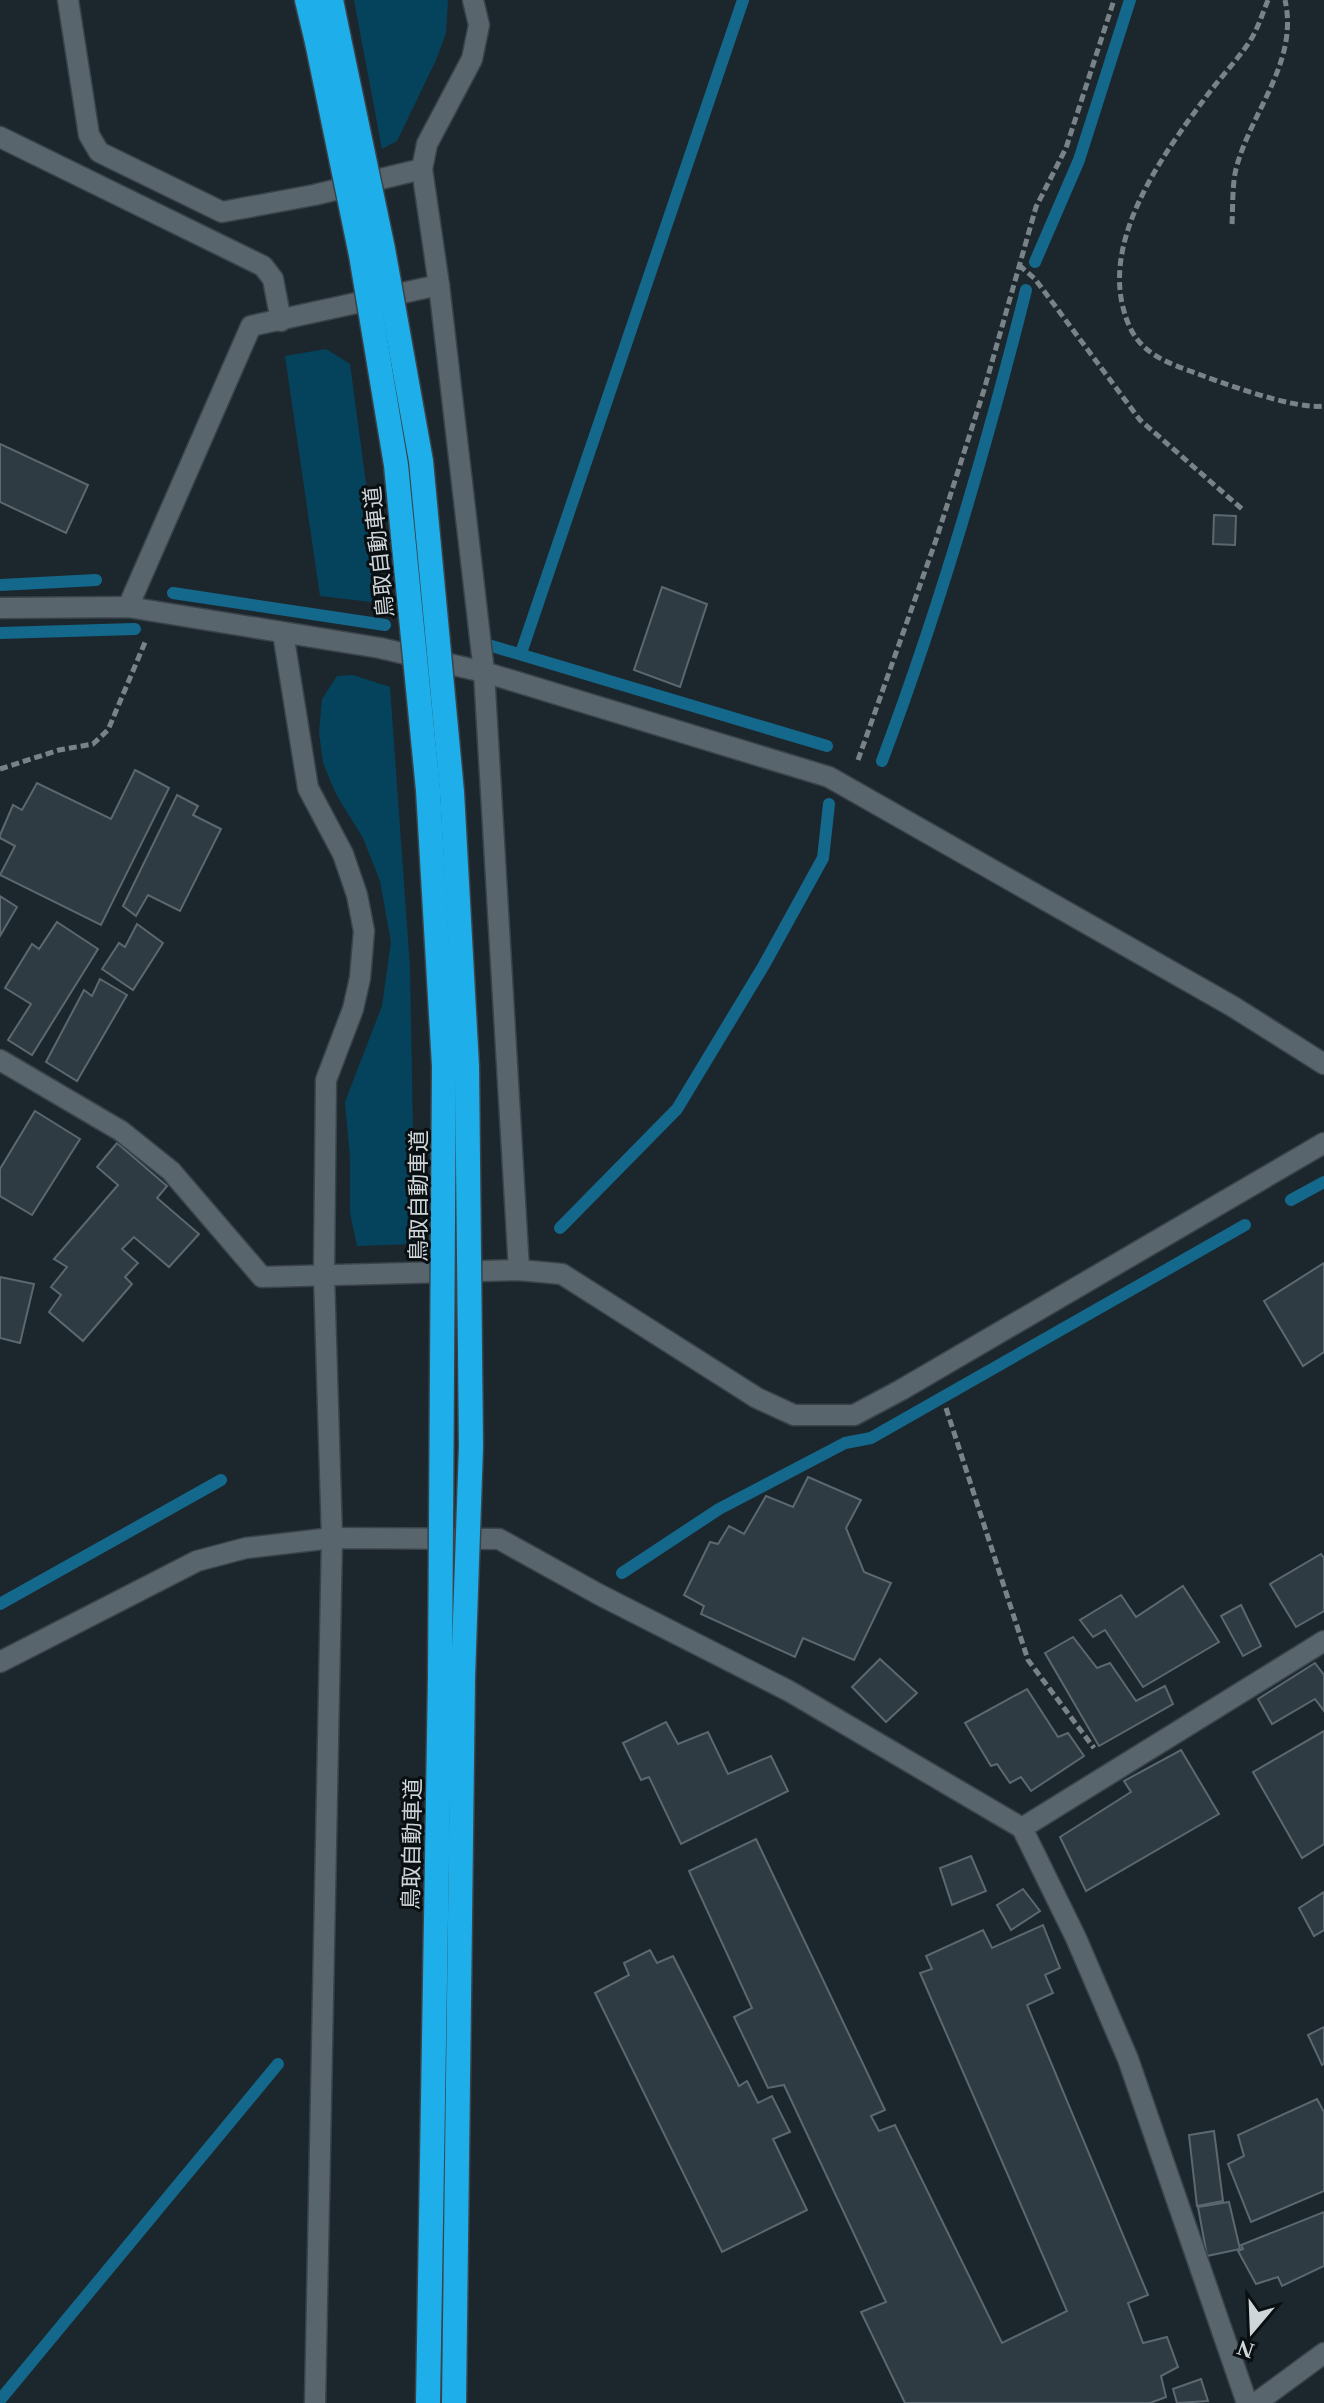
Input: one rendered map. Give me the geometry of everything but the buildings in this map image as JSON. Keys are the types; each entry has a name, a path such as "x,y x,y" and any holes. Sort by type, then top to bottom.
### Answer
{"highway":[{"name":"鳥取自動車道","path":"307,0 328,41 383,249 421,461 452,792 467,1066 471,1446 463,1677 454,2403"},
{"name":"鳥取自動車道","path":"331,0 328,41 396,465 428,790 444,1066 441,1646 428,2403"}],"street":[{"path":"68,0 89,135 99,152 222,212 314,195 422,169"},
{"path":"473,0 479,25 472,59 427,144 422,169 439,285 484,672 519,1270"},
{"path":"0,137 263,266 273,279 281,321"},
{"path":"128,607 251,326 439,285"},
{"path":"0,608 128,607 380,648 484,672 829,777 1232,1006 1324,1064"},
{"path":"283,633 308,788 343,854 357,895 364,931 360,978 353,1009 326,1080 324,1275 332,1538 315,2403"},
{"path":"0,1060 121,1131 171,1171 262,1277 519,1270 562,1274 757,1398 794,1415 854,1415 1324,1143"},
{"path":"0,1662 197,1561 246,1548 332,1538 499,1539 600,1595 789,1691 1022,1828 1076,1938 1128,2059 1247,2403"},
{"path":"1022,1828 1324,1641"},
{"path":"1256,2403 1324,2353"}],"path":[{"path":"846,786 857,764 936,540 984,390 1036,207 1066,148 1114,0"},
{"path":"1268,0 1250,42 1203,101 1150,179 1121,250 1119,290 1129,330 1141,347 1167,363 1243,389 1324,406"},
{"path":"1232,224 1236,170 1278,73 1289,36 1285,0"},
{"path":"1019,265 1035,279 1140,420 1242,509"},
{"path":"0,769 59,750 93,744 108,730 158,612"},
{"path":"946,1408 1028,1660 1112,1771"}],"shaded area":[{"path":"354,0 448,0 446,33 436,60 397,141 382,149"},
{"path":"326,349 350,364 381,595 371,602 320,596 285,356"},
{"path":"353,675 390,687 410,968 415,1244 357,1246 350,1213 350,1157 345,1102 382,1006 391,942 380,881 363,838 336,794 323,763 319,732 322,699 337,676"}],"waterway":[{"path":"521,653 743,0"},
{"path":"1035,262 1079,160 1130,0"},
{"path":"882,761 961,527 1026,290"},
{"path":"0,585 96,580"},
{"path":"173,593 385,625"},
{"path":"0,633 135,629"},
{"path":"485,644 827,746"},
{"path":"560,1228 677,1109 764,965 823,858 829,804"},
{"path":"1291,1200 1324,1182"},
{"path":"622,1573 719,1509 845,1443 871,1438 1245,1225"},
{"path":"0,1604 221,1480"},
{"path":"0,2400 278,2064"}]}
